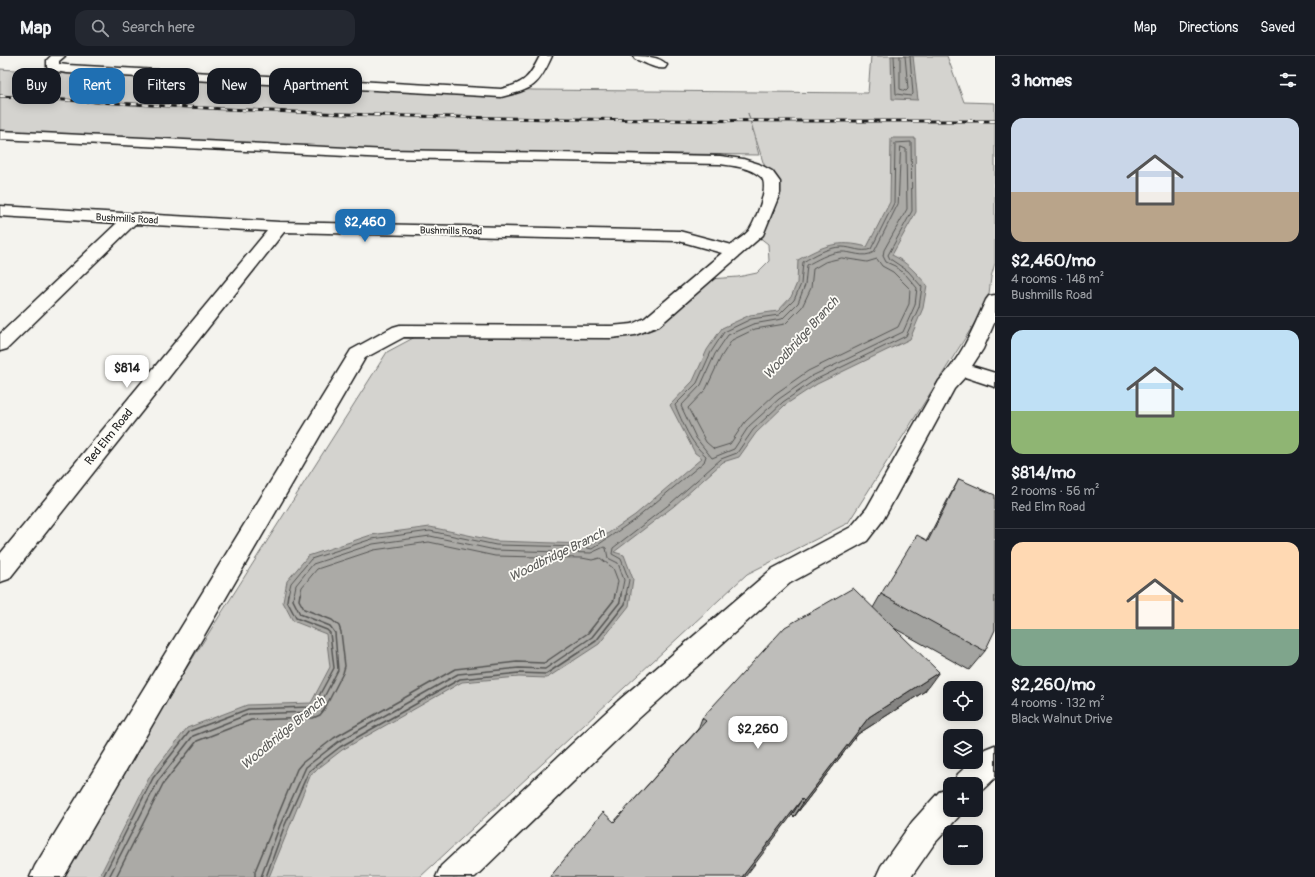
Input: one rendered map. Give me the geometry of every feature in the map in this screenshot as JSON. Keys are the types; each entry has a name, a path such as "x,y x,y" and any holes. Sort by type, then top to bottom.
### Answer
{"street":[{"path":"59,56 53,60 53,67 66,70 501,93 525,87 535,78 546,56"},
{"path":"639,56 661,65"},
{"path":"0,135 388,154 720,160 738,162 754,167 767,174 772,182 772,193 757,232 652,322 635,329 611,332 400,331 358,354 46,877"},
{"name":"Bushmills Road","path":"0,212 279,227 679,236 733,251"},
{"path":"0,346 130,219"},
{"name":"Red Elm Road","path":"0,572 279,227"},
{"path":"452,877 628,710 781,576 859,534 879,507 946,386 960,370 973,349 995,300"},
{"path":"960,370 980,374 995,380"},
{"path":"976,777 995,759"},
{"path":"892,877 923,833 943,811"}],"shaded area":[{"path":"871,56 947,56 964,102 995,103 995,263 991,277 988,302 848,523 747,574 420,877 54,877 387,352 417,336 632,335 710,279 738,277 757,273 769,261 768,244 759,237 776,189 763,162 748,113 759,155 288,149 0,132 0,69 12,70 12,104 61,104 61,73 69,74 69,104 125,104 125,76 133,76 133,104 199,104 199,78 207,79 207,104 261,104 261,81 269,81 269,104 362,104 362,84 534,90 868,93"}],"water":[{"path":"891,56 913,56 918,100 892,99"},
{"name":"Woodbridge Branch","path":"891,138 915,138 916,212 892,255 907,264 927,285 923,308 910,339 817,384 785,405 756,433 739,457 723,462 674,506 614,552 624,555 633,579 629,606 599,644 547,678 519,677 462,682 342,750 311,774 269,877 99,877 150,776 187,728 247,705 311,703 330,667 326,634 293,621 283,602 287,581 308,556 371,535 430,527 496,541 591,545 635,515 702,458 695,453 670,405 693,381 707,350 722,328 750,315 778,311 791,297 797,283 798,260 831,245 848,244 867,247 890,202"}],"building":[{"path":"959,479 995,495 995,630 985,651 881,594 917,535 928,541"},
{"path":"853,588 939,672 869,717 804,801 802,799 742,877 550,877 603,812 614,822 706,721 702,718 785,627"}],"railway":[{"path":"0,96 234,109 452,117 685,120 995,121"}]}
